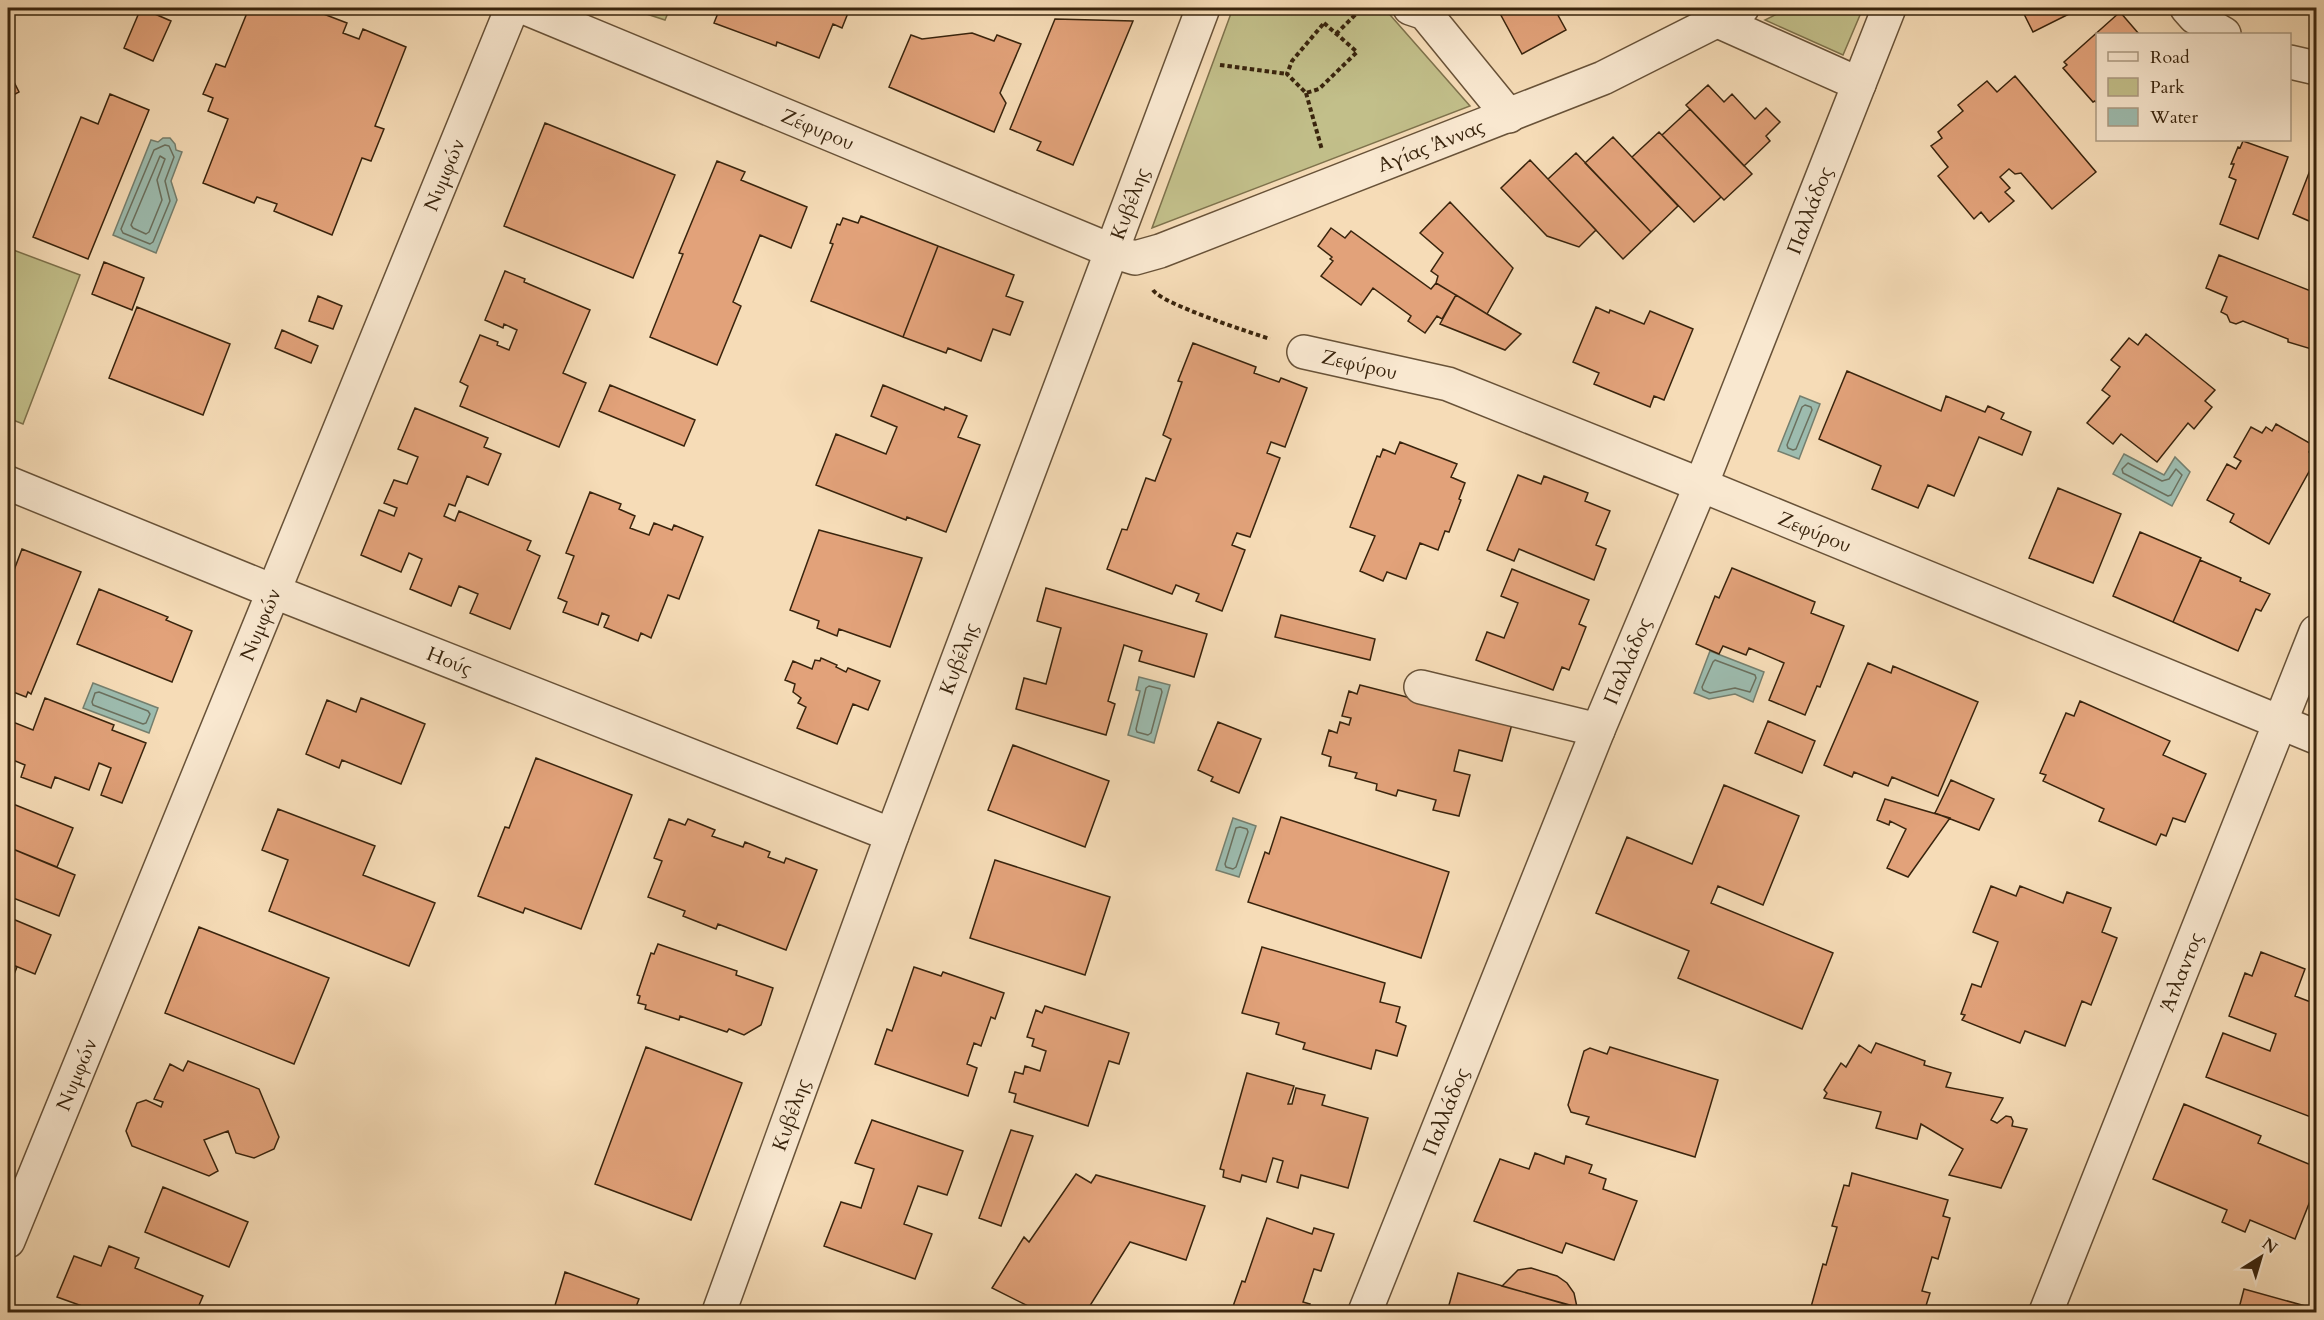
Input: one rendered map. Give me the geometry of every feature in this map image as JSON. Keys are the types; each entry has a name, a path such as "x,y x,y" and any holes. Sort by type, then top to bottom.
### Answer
{"street":[{"name":"Νυμφών","path":"8,1241 512,8"},
{"name":"Ζέφυρου","path":"526,8 1124,254"},
{"name":"Κυβέλης","path":"719,1312 892,835 1124,254 1184,60 1203,8"},
{"path":"1410,8 1425,13 1509,116"},
{"name":"Παλλάδος","path":"1365,1312 1598,730 1701,484 1889,8"},
{"path":"2187,8 2195,17 2222,33"},
{"name":"Αγίας Άννας","path":"1124,254 1160,251 1509,116 1604,78 1730,14"},
{"path":"1730,14 1859,84"},
{"path":"2291,62 2316,68"},
{"name":"Ζεφύρου","path":"1304,352 1448,384 1701,484 2316,737"},
{"name":"Ηούς","path":"8,483 275,592 892,835"},
{"name":"Άτλαντος","path":"2046,1312 2282,723 2316,632"},
{"path":"1421,687 1598,730"}],"path":[{"path":"1336,34 1362,8"},
{"path":"1287,74 1292,60 1324,23 1357,52 1319,89 1306,93"},
{"path":"1184,60 1287,74 1306,93 1332,184"},
{"path":"1124,254 1156,293 1174,303 1304,352"}],"green space":[{"path":"628,8 670,8 665,20"},
{"path":"1233,8 1384,8 1470,106 1152,228"},
{"path":"1789,8 1863,8 1843,55 1765,20"},
{"path":"8,248 80,275 23,424 8,418"}],"water":[{"path":"163,138 170,138 176,150 182,152 171,181 177,200 156,253 113,235 151,140 158,142"},
{"path":"1800,396 1820,404 1799,459 1778,451"},
{"path":"2124,454 2164,475 2175,457 2190,472 2172,506 2113,474"},
{"path":"1710,651 1764,672 1753,702 1735,694 1709,699 1694,693"},
{"path":"1139,677 1170,685 1154,743 1128,735 1140,691 1136,690"},
{"path":"93,683 158,708 149,733 83,708"},
{"path":"1233,818 1256,826 1239,877 1216,870"}],"building":[{"path":"141,8 171,21 153,61 124,48"},
{"path":"249,8 308,8 347,23 343,33 359,39 363,29 406,47 375,126 384,129 371,161 362,158 332,235 274,211 277,204 257,197 254,203 203,183 228,119 208,111 213,98 203,94 216,64 225,67"},
{"path":"720,8 850,8 842,28 833,24 819,58 777,42 776,46 714,23"},
{"path":"1497,8 1554,8 1566,30 1522,54"},
{"path":"2021,8 2081,8 2033,32"},
{"path":"2120,12 2138,33 2096,33"},
{"path":"1055,19 1133,21 1073,165 1037,150 1041,142 1010,129"},
{"path":"972,33 994,41 997,35 1021,44 1000,93 1006,103 994,132 889,87 911,35 922,39"},
{"path":"2096,33 2096,102 2093,102 2063,68 2067,65 2064,62"},
{"path":"8,70 19,92 8,98"},
{"path":"2015,76 2096,172 2052,209 2021,173 2015,174 2009,169 2000,177 2010,188 2005,192 2014,201 1989,222 1981,212 1974,219 1938,176 1948,167 1931,146 1942,138 1938,132 1963,111 1958,105 1987,81 1997,92"},
{"path":"1708,85 1724,102 1732,94 1755,119 1766,108 1780,122 1766,136 1770,141 1744,166 1686,105"},
{"path":"110,94 149,110 88,259 33,237 81,117 98,124"},
{"path":"1690,109 1752,174 1724,200 1662,135"},
{"path":"545,123 675,175 633,278 504,226"},
{"path":"1659,132 1721,197 1694,222 1632,157"},
{"path":"1613,137 1678,206 1651,232 1585,163"},
{"path":"2243,141 2288,157 2258,239 2220,224 2236,180 2229,177 2234,164 2231,164"},
{"path":"1576,153 1651,232 1623,259 1548,179"},
{"path":"2316,155 2316,224 2293,214"},
{"path":"1530,160 1596,230 1579,247 1547,236 1501,188"},
{"path":"717,161 745,172 741,180 807,207 791,248 760,235 733,302 741,306 717,365 650,337 683,254 679,253"},
{"path":"1450,202 1513,268 1487,314 1436,283 1438,276 1431,271 1443,253 1420,233"},
{"path":"861,216 938,246 903,337 811,301 833,244 830,243 837,224 840,225 843,218 858,223"},
{"path":"1331,228 1345,238 1351,231 1431,289 1436,283 1456,295 1442,319 1437,316 1425,333 1408,321 1411,316 1373,288 1361,305 1321,276 1333,261 1330,259 1332,257 1318,246"},
{"path":"938,246 1014,275 1006,296 1023,302 1010,335 993,329 981,361 948,348 946,353 903,337"},
{"path":"2219,255 2316,293 2316,353 2315,350 2288,342 2288,339 2243,321 2236,324 2230,322 2227,315 2221,312 2227,297 2206,288"},
{"path":"104,262 144,278 132,310 92,294"},
{"path":"505,271 525,279 524,282 590,310 563,373 586,383 559,447 460,406 468,386 460,382 480,335 498,342 497,345 509,350 517,330 504,324 503,328 485,320"},
{"path":"1456,295 1521,334 1505,350 1440,324"},
{"path":"318,296 342,306 333,329 309,321"},
{"path":"137,307 230,344 203,415 109,378"},
{"path":"1596,307 1609,313 1610,310 1644,324 1650,311 1693,329 1664,400 1654,396 1650,407 1594,384 1599,373 1573,362"},
{"path":"282,330 318,346 311,363 275,348"},
{"path":"2146,334 2215,390 2205,401 2212,407 2194,429 2188,423 2157,462 2121,434 2113,444 2087,423 2110,396 2102,390 2120,367 2111,360 2129,338 2138,345"},
{"path":"1193,343 1256,367 1254,373 1279,382 1281,378 1307,388 1285,447 1271,442 1267,453 1280,458 1250,537 1237,533 1232,545 1245,550 1222,611 1196,601 1199,594 1176,585 1172,594 1107,569 1122,529 1127,530 1146,478 1155,481 1171,439 1163,435 1182,382 1178,381"},
{"path":"1847,371 1941,411 1946,396 1985,412 1988,406 2004,413 2001,419 2031,432 2022,455 1979,437 1954,496 1928,485 1918,508 1872,489 1881,466 1819,439"},
{"path":"610,385 695,420 684,446 599,411"},
{"path":"883,385 944,410 945,407 967,416 958,437 980,445 946,532 907,517 906,520 816,485 836,434 886,454 897,427 871,416"},
{"path":"415,408 488,438 484,447 501,454 488,485 467,476 455,506 449,504 444,516 455,521 459,511 531,541 527,550 540,556 510,629 470,613 478,594 459,586 451,606 410,589 422,559 409,553 401,572 361,555 379,510 394,516 397,508 384,503 394,480 407,484 418,457 398,449"},
{"path":"2276,424 2313,445 2309,452 2316,456 2316,459 2269,544 2230,522 2234,514 2207,500 2227,464 2236,469 2241,461 2234,457 2251,427 2262,433 2266,427 2272,431"},
{"path":"1400,442 1457,464 1451,477 1465,483 1449,532 1445,531 1438,550 1420,543 1406,579 1387,572 1383,581 1360,571 1375,536 1350,527 1377,456 1380,457 1383,449 1395,454"},
{"path":"1518,475 1541,484 1544,476 1588,493 1585,501 1610,511 1596,545 1606,549 1594,580 1519,549 1514,561 1487,550"},
{"path":"2058,488 2121,514 2093,583 2029,558"},
{"path":"590,492 621,504 619,509 635,516 630,528 649,535 654,523 672,530 674,525 703,537 679,599 668,595 651,638 641,633 638,641 604,627 609,616 602,613 598,625 563,612 567,602 558,598 574,556 566,553"},
{"path":"819,530 922,558 890,647 839,629 837,636 817,628 819,621 790,610"},
{"path":"2140,532 2201,558 2173,622 2113,596"},
{"path":"22,549 81,572 31,694 28,692 26,697 8,690 8,586"},
{"path":"2200,560 2270,594 2261,611 2256,609 2238,651 2173,622"},
{"path":"1732,568 1815,602 1811,613 1844,626 1820,687 1817,686 1805,715 1769,700 1784,663 1749,648 1746,655 1723,646 1719,654 1696,644 1715,596 1719,598"},
{"path":"1512,569 1589,600 1579,624 1586,627 1569,670 1562,667 1553,690 1476,660 1487,632 1504,638 1518,603 1501,596"},
{"path":"1046,588 1207,634 1194,677 1139,661 1142,651 1124,645 1108,701 1115,704 1106,735 1016,709 1024,678 1046,684 1061,628 1037,621"},
{"path":"99,589 168,617 166,620 192,631 172,682 77,644"},
{"path":"1281,615 1375,639 1370,660 1275,637"},
{"path":"821,658 846,672 848,668 880,681 868,710 853,704 837,744 797,728 806,707 798,703 801,698 793,692 795,684 785,680 793,661 812,669 815,660 820,661"},
{"path":"1868,663 1891,673 1893,666 1978,702 1938,796 1892,777 1888,786 1854,772 1852,777 1824,765"},
{"path":"1360,685 1512,724 1502,761 1459,750 1454,771 1470,775 1459,816 1433,810 1436,800 1398,790 1396,796 1376,790 1377,784 1355,778 1357,773 1329,766 1331,757 1322,754 1329,730 1337,733 1340,722 1349,725 1351,718 1342,716 1349,691 1357,694"},
{"path":"45,698 114,725 112,730 146,743 122,803 101,795 111,768 99,763 89,790 55,777 51,788 21,777 25,765 8,758 8,720 33,730"},
{"path":"361,698 425,724 401,784 342,760 339,768 306,754 327,700 356,712"},
{"path":"2080,701 2170,741 2163,755 2206,774 2185,822 2173,818 2166,836 2161,834 2156,845 2099,821 2104,809 2043,781 2046,775 2040,773 2066,713 2074,716"},
{"path":"1768,721 1815,741 1802,773 1755,753"},
{"path":"1218,722 1261,739 1239,793 1211,781 1213,777 1198,770"},
{"path":"1013,745 1109,781 1085,847 988,810"},
{"path":"536,758 632,795 581,929 525,908 523,913 478,896 505,827 509,828"},
{"path":"1951,780 1994,799 1979,830 1935,813"},
{"path":"1724,785 1799,816 1763,905 1718,886 1711,903 1833,953 1802,1029 1678,978 1689,951 1596,913 1627,837 1692,864"},
{"path":"1885,799 1950,818 1908,877 1887,868 1906,829 1890,821 1889,825 1877,820"},
{"path":"8,802 73,828 57,867 8,847"},
{"path":"278,809 375,846 363,875 435,903 409,966 269,911 288,860 262,850"},
{"path":"1281,817 1449,872 1421,958 1248,902 1265,852 1269,854"},
{"path":"669,819 685,825 688,819 715,830 712,836 743,847 745,842 770,852 768,857 784,863 786,858 817,870 786,950 718,924 716,929 683,916 685,911 648,897 662,861 654,858"},
{"path":"8,847 75,875 59,916 8,896"},
{"path":"995,860 1110,897 1085,975 970,938"},
{"path":"1991,886 2016,896 2020,886 2063,903 2067,892 2111,908 2102,932 2117,938 2091,1005 2082,1001 2065,1046 2025,1031 2020,1043 1962,1020 1965,1015 1961,1014 1972,984 1981,987 1998,942 1973,932"},
{"path":"8,917 51,935 35,974 8,963"},
{"path":"199,927 329,978 294,1064 165,1013"},
{"path":"658,944 737,971 736,975 773,988 761,1025 744,1035 729,1029 727,1032 680,1016 679,1020 645,1009 646,1005 638,1003 640,996 637,995 651,953 654,954"},
{"path":"1262,947 1385,983 1380,1002 1400,1007 1396,1022 1406,1026 1397,1056 1376,1050 1371,1069 1303,1049 1305,1043 1276,1034 1279,1023 1242,1013"},
{"path":"2261,952 2305,969 2295,996 2316,1004 2316,1119 2206,1077 2223,1033 2270,1051 2276,1034 2229,1016 2245,973 2252,976"},
{"path":"8,963 17,967 8,989"},
{"path":"914,967 941,976 943,972 1004,993 995,1019 991,1017 981,1046 974,1043 967,1064 977,1068 968,1096 875,1064 887,1029 892,1031"},
{"path":"1045,1006 1129,1033 1119,1064 1109,1061 1088,1126 1014,1102 1016,1094 1009,1092 1015,1072 1023,1074 1025,1066 1040,1071 1046,1051 1032,1046 1034,1039 1027,1037 1036,1010 1042,1013"},
{"path":"1876,1043 1925,1061 1924,1065 1951,1073 1946,1087 2003,1098 1991,1120 1997,1123 2006,1116 2011,1117 2012,1126 2027,1129 2001,1188 1949,1175 1963,1149 1921,1124 1917,1139 1876,1128 1881,1112 1824,1098 1827,1093 1824,1090 1841,1063 1846,1067 1859,1045 1871,1053"},
{"path":"646,1047 742,1083 691,1220 595,1184"},
{"path":"1610,1047 1718,1080 1695,1157 1586,1124 1589,1117 1571,1112 1568,1105 1584,1051 1590,1048 1607,1054"},
{"path":"188,1061 259,1089 279,1137 274,1149 254,1158 236,1153 228,1131 204,1140 218,1171 209,1176 132,1146 126,1131 137,1103 146,1100 161,1107 163,1102 154,1099 170,1064 183,1071"},
{"path":"1247,1073 1294,1086 1288,1104 1292,1104 1296,1088 1325,1095 1322,1105 1368,1118 1348,1188 1301,1175 1298,1188 1277,1182 1283,1161 1273,1158 1266,1182 1242,1175 1240,1182 1223,1177 1224,1170 1220,1169"},
{"path":"2184,1104 2261,1136 2258,1143 2316,1167 2316,1186 2295,1239 2250,1220 2245,1232 2222,1222 2227,1210 2153,1179"},
{"path":"872,1120 963,1151 947,1195 918,1186 904,1224 932,1234 915,1279 824,1246 841,1202 861,1208 874,1169 855,1163"},
{"path":"1011,1130 1033,1136 1001,1226 979,1218"},
{"path":"1535,1153 1564,1164 1566,1156 1592,1165 1589,1173 1606,1179 1603,1189 1637,1201 1614,1260 1566,1243 1562,1253 1474,1221 1500,1159 1529,1169"},
{"path":"1852,1173 1948,1200 1943,1216 1950,1218 1938,1259 1932,1257 1922,1291 1930,1293 1924,1312 1813,1312 1814,1308 1811,1307 1823,1264 1826,1265 1837,1227 1832,1226 1844,1185 1849,1186"},
{"path":"1076,1174 1091,1183 1096,1175 1205,1206 1186,1260 1130,1242 1086,1312 1040,1312 992,1288 1024,1237 1029,1242"},
{"path":"163,1187 248,1222 229,1267 145,1232"},
{"path":"1267,1218 1312,1234 1314,1228 1334,1234 1321,1271 1314,1269 1303,1302 1310,1304 1307,1312 1231,1312 1242,1281 1245,1282"},
{"path":"109,1246 139,1258 135,1268 203,1296 196,1312 80,1312 82,1306 57,1297 74,1256 101,1266"},
{"path":"1531,1268 1557,1276 1567,1283 1574,1293 1577,1307 1502,1286 1518,1270"},
{"path":"565,1272 639,1299 634,1312 553,1312"},
{"path":"1458,1273 1589,1311 1447,1312"},
{"path":"2244,1289 2309,1307 2311,1301 2316,1303 2316,1312 2238,1312"}]}
